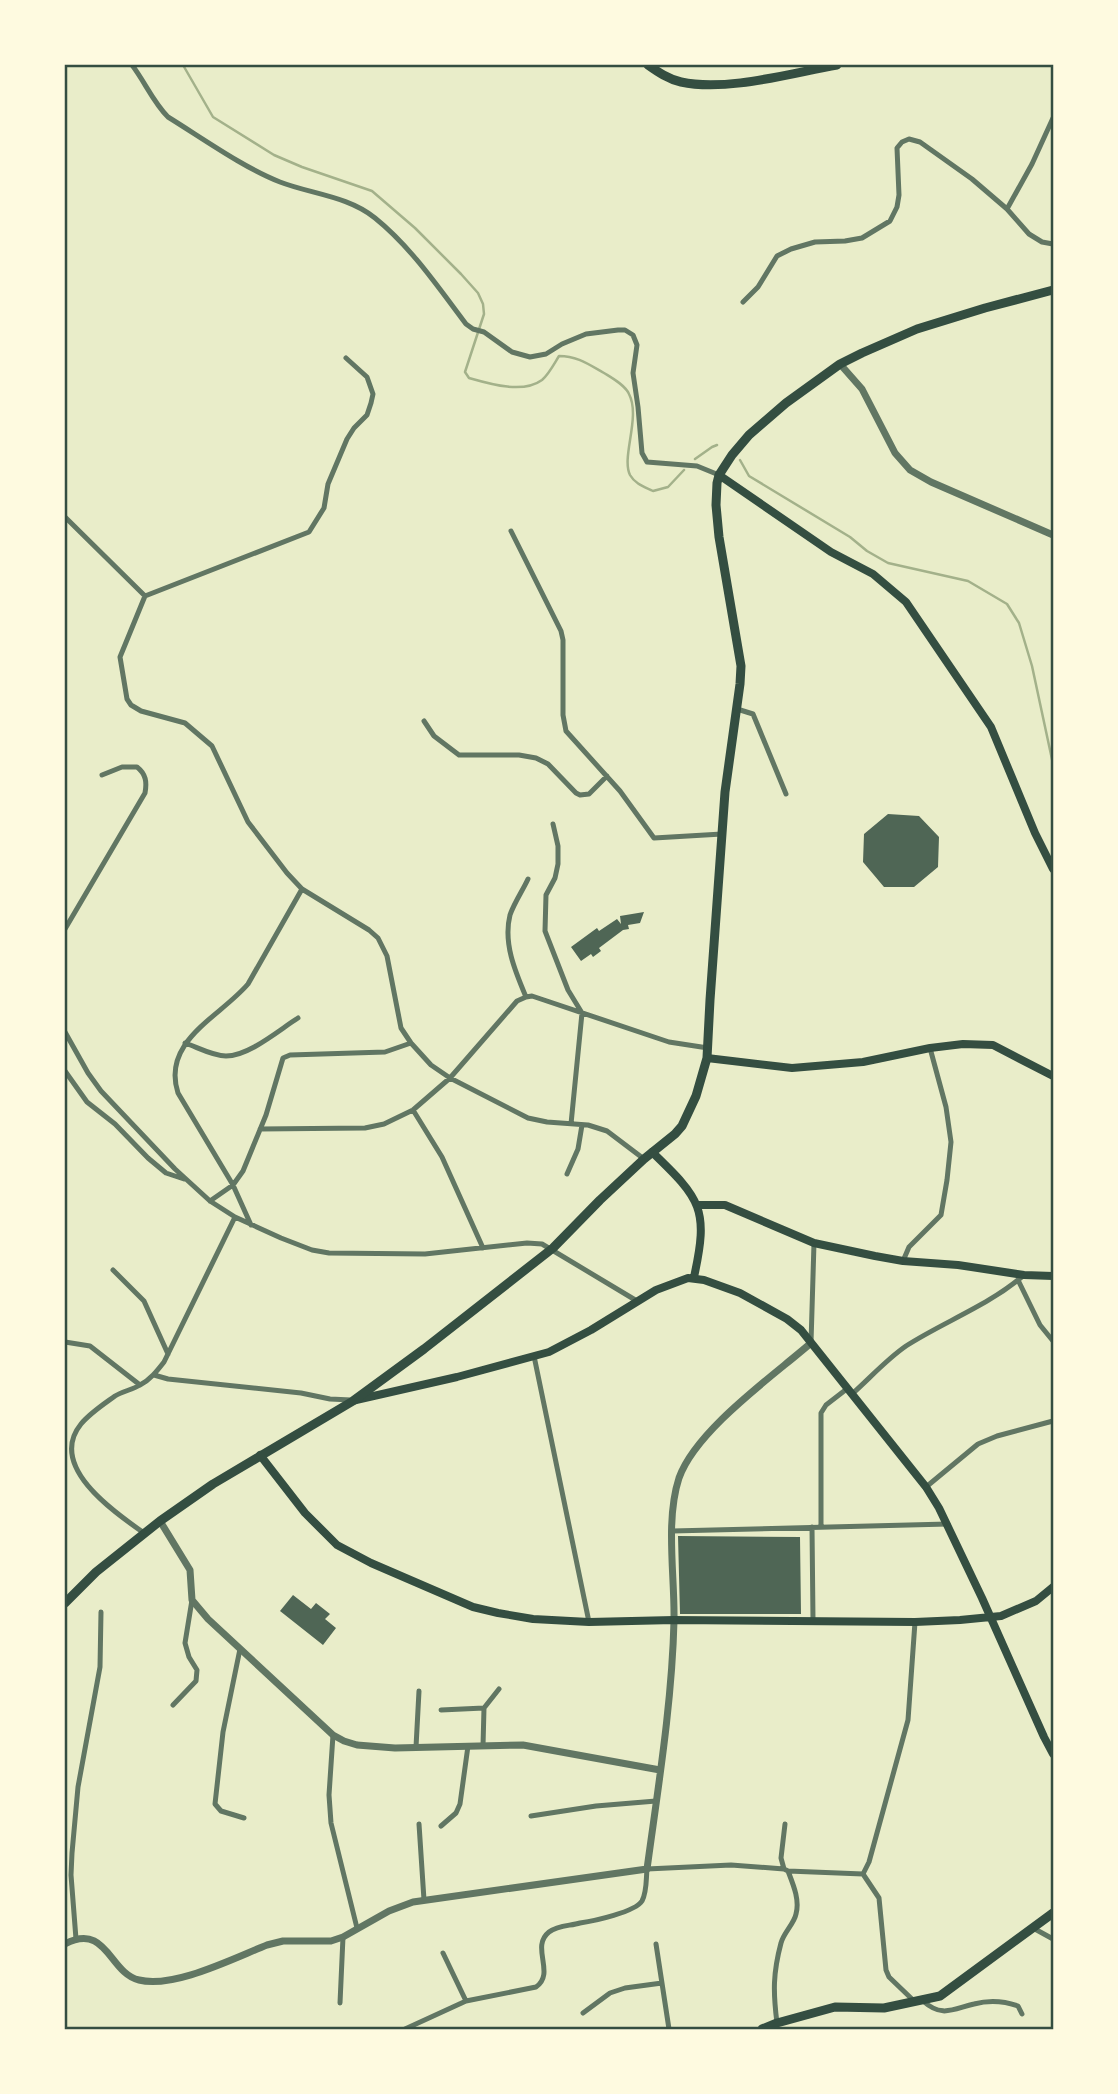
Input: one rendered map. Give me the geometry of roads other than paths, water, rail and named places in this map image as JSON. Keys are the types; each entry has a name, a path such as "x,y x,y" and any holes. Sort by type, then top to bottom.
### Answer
{"main road":[{"path":"648,65 668,78 704,85 837,65"},
{"path":"65,1603 96,1572 160,1521 213,1484 353,1401 424,1349 553,1248 648,1155 676,1134 689,1114 703,1077 708,1053 725,792 741,666 719,537 716,505 719,475 749,435 786,403 840,364 917,329 1053,290"},
{"path":"719,475 831,552 873,574 906,602 991,727 1053,869"},
{"path":"708,1053 792,1068 863,1062 963,1044 993,1045 1053,1076"},
{"path":"648,1155 684,1183 697,1205 702,1243 694,1277"},
{"path":"697,1205 725,1205 814,1243 903,1261 958,1265 1021,1278 1053,1276"},
{"path":"353,1401 457,1377 566,1345 656,1290 694,1277 740,1293 801,1330 926,1488 948,1524 1053,1754"},
{"path":"260,1455 305,1513 337,1545 371,1563 473,1607 533,1619 589,1622 915,1622 991,1618 1036,1601 1053,1587"},
{"path":"762,2029 835,2007 884,2008 940,1996 1053,1913"}],"street":[{"path":"132,65 144,80 159,108 168,117 264,175 338,199 374,217 412,254 466,324 484,332 512,352 530,357 546,354 586,334 625,330 633,335 637,345 633,373 642,453 647,462 696,466 719,475"},
{"path":"1007,209 1053,118"},
{"path":"743,302 758,287 777,256 816,242 845,242 862,238 890,221 899,195 897,148 909,139 920,142 972,179 1007,209 1029,234 1042,242 1053,244"},
{"path":"346,358 367,377 373,394 367,415 347,439 328,484 324,508 309,532 145,596 120,657 127,699 141,711 185,723 212,746 248,822 287,873 302,889 378,938 387,956 401,1028 431,1065 450,1078 528,1118 607,1131 648,1155"},
{"path":"840,364 862,389 895,453 910,470 931,482 1053,535"},
{"path":"65,517 145,596"},
{"path":"511,531 561,631 563,715 566,731 607,776 654,838 722,834"},
{"path":"737,709 753,714 786,794"},
{"path":"424,721 435,736 459,755 519,755 536,758 548,764 580,795 589,794 607,776"},
{"path":"65,929 145,793 146,778 137,767 122,767 102,775"},
{"path":"553,824 558,846 558,864 555,878 546,895 545,931 568,990 582,1013 571,1124"},
{"path":"526,997 515,970 509,943 510,914 528,879"},
{"path":"251,1225 233,1185 178,1093 174,1070 185,1043 233,1001 248,984 302,889"},
{"path":"260,1129 365,1128 384,1124 413,1110 450,1078 517,1001 526,997 532,996 708,1053"},
{"path":"185,1043 218,1055 243,1053 298,1018"},
{"path":"65,1032 101,1091 175,1169 210,1201 251,1225 329,1254 425,1254 536,1243 553,1248 637,1301"},
{"path":"210,1201 233,1185 243,1171 283,1058 385,1052 411,1043"},
{"path":"903,1261 909,1247 941,1215 947,1180 951,1142 946,1107 930,1048"},
{"path":"65,1071 87,1102 115,1124 148,1158 166,1173 187,1179"},
{"path":"413,1110 442,1157 483,1248"},
{"path":"567,1174 578,1149 582,1125"},
{"path":"144,1533 95,1494 76,1469 72,1459 75,1437 80,1424 118,1395 140,1385 153,1375 168,1354 234,1217"},
{"path":"405,2029 466,2001 536,1987 542,1983 545,1975 542,1943 545,1937 559,1927 635,1908 643,1899 660,1770 674,1620 672,1531 680,1478 718,1422 811,1343 814,1243"},
{"path":"113,1270 144,1301 168,1354"},
{"path":"821,1527 821,1413 826,1405 850,1391 903,1348 980,1307 1021,1278 1040,1325 1053,1341"},
{"path":"65,1342 90,1346 140,1385"},
{"path":"534,1356 589,1622"},
{"path":"153,1375 353,1401"},
{"path":"926,1488 978,1444 1053,1421"},
{"path":"160,1521 190,1570 192,1600 185,1643 197,1670 196,1681 173,1705"},
{"path":"672,1531 948,1524"},
{"path":"812,1527 813,1620"},
{"path":"192,1600 240,1649 333,1735 344,1741 357,1745 395,1748 523,1745 660,1770"},
{"path":"76,1939 72,1853 78,1787 100,1667 101,1612"},
{"path":"863,1874 869,1862 908,1720 915,1622"},
{"path":"240,1649 223,1732 215,1804 221,1811 244,1818"},
{"path":"483,1746 484,1708 499,1689"},
{"path":"416,1747 419,1691"},
{"path":"441,1710 484,1708"},
{"path":"333,1735 329,1795 331,1823 357,1928"},
{"path":"441,1826 456,1813 460,1804 468,1746"},
{"path":"531,1816 596,1806 656,1801"},
{"path":"419,1824 425,1900"},
{"path":"777,2023 773,1992 776,1965 782,1938 796,1914 795,1890 781,1858 785,1824"},
{"path":"65,1944 76,1939 89,1939 113,1956 129,1976 148,1982 170,1981 275,1943 331,1941 389,1911 425,1900 647,1869 731,1865 863,1874"},
{"path":"863,1874 879,1898 888,1977 919,2002 933,2009 946,2011 975,2003 1008,2002 1018,2006 1022,2014"},
{"path":"1033,1928 1053,1940"},
{"path":"340,2003 342,1937"},
{"path":"656,1944 670,2029"},
{"path":"443,1953 466,2001"},
{"path":"583,2013 610,1993 662,1983"}],"waterway":[{"path":"183,65 213,117 274,155 372,191 415,228 461,274 478,293 484,314 465,372 469,378 506,386 526,386 542,380 559,356 582,361 618,382 629,394 633,414 628,467 632,478 653,491 668,487 684,470"},
{"path":"695,459 717,445"},
{"path":"740,460 749,476 888,563 968,581 1007,604 1019,623 1032,666 1053,764"}]}
